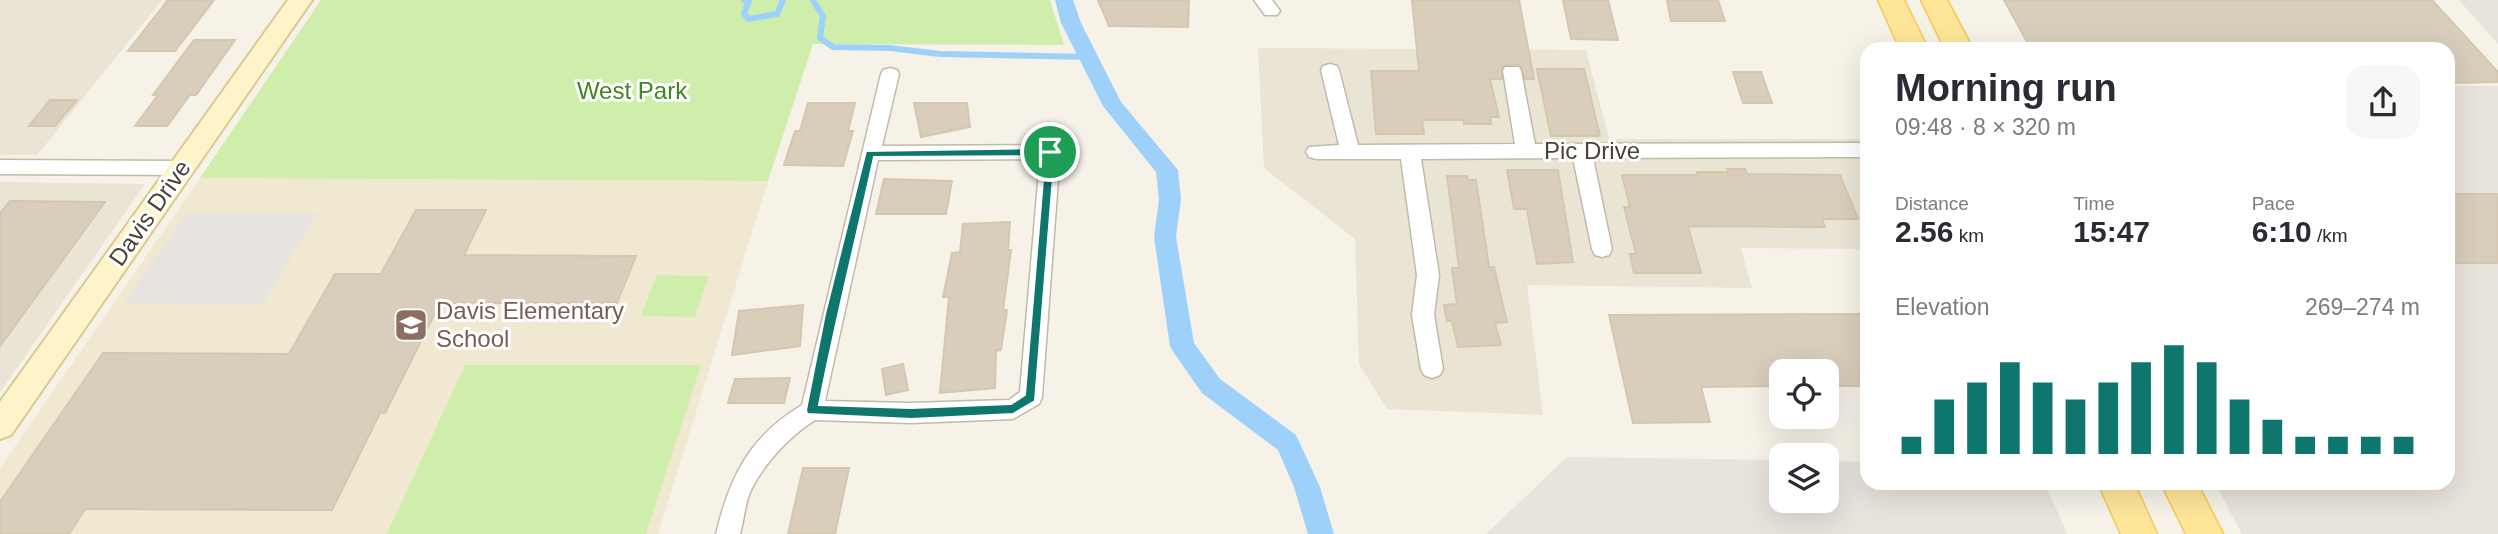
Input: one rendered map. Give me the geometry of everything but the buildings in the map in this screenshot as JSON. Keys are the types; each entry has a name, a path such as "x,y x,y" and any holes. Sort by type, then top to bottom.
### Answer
{"main road":[{"path":"1891,0 1911,42"},
{"path":"1934,0 1955,42"},
{"path":"2119,490 2139,534"},
{"path":"2183,490 2205,534"}],"street":[{"name":"Davis Drive","path":"0,426 300,0"},
{"path":"1330,70 1350,152"},
{"path":"1511,71 1525,151"},
{"path":"812,410 831,314 845,268 890,74"},
{"name":"Pic Drive","path":"1316,152 1860,150"},
{"path":"729,534 740,488 763,453 797,418 812,410 911,413 1013,409 1031,397 1050,152 870,153"},
{"path":"1410,152 1428,275 1423,315 1432,369"},
{"path":"1582,152 1602,248"},
{"path":"0,167 182,168"}],"shaded area":[{"path":"0,0 162,0 37,155 0,155"},
{"path":"2459,0 2498,0 2498,44"},
{"path":"1258,48 1586,50 1609,139 1860,139 1860,249 1741,248 1752,288 1527,285 1543,415 1387,409 1359,364 1355,239 1264,168"},
{"path":"2455,86 2498,86 2498,534 2242,534 2219,490 2455,490"},
{"name":"Davis Elementary School","path":"200,178 768,181 658,534 0,534 0,468"},
{"path":"0,182 145,184 0,392"},
{"path":"186,213 317,213 263,304 124,303"},
{"path":"1567,457 1769,460 1769,513 1839,513 1839,461 1860,462 1860,490 2048,490 2067,534 1486,534"}],"green space":[{"name":"West Park","path":"321,0 1050,0 1064,45 813,44 768,181 200,178"},
{"path":"657,275 709,276 695,317 641,316"},
{"path":"465,365 701,365 646,534 387,534"}],"waterway":[{"path":"744,0 749,1 744,13 748,19 777,14 783,0"},
{"path":"813,0 823,16 820,38 833,47 890,48 940,54 1089,57"},
{"path":"1064,0 1071,23 1113,106 1167,170 1170,199 1165,237 1182,346 1211,386 1287,443 1307,487 1321,534"}],"place":[{"name":"Davis Elementary School","path":"411,325"}],"route":[{"path":"1050,152 1031,397 1013,409 911,413 812,410 831,314 845,268 870,153 1050,152"}]}
